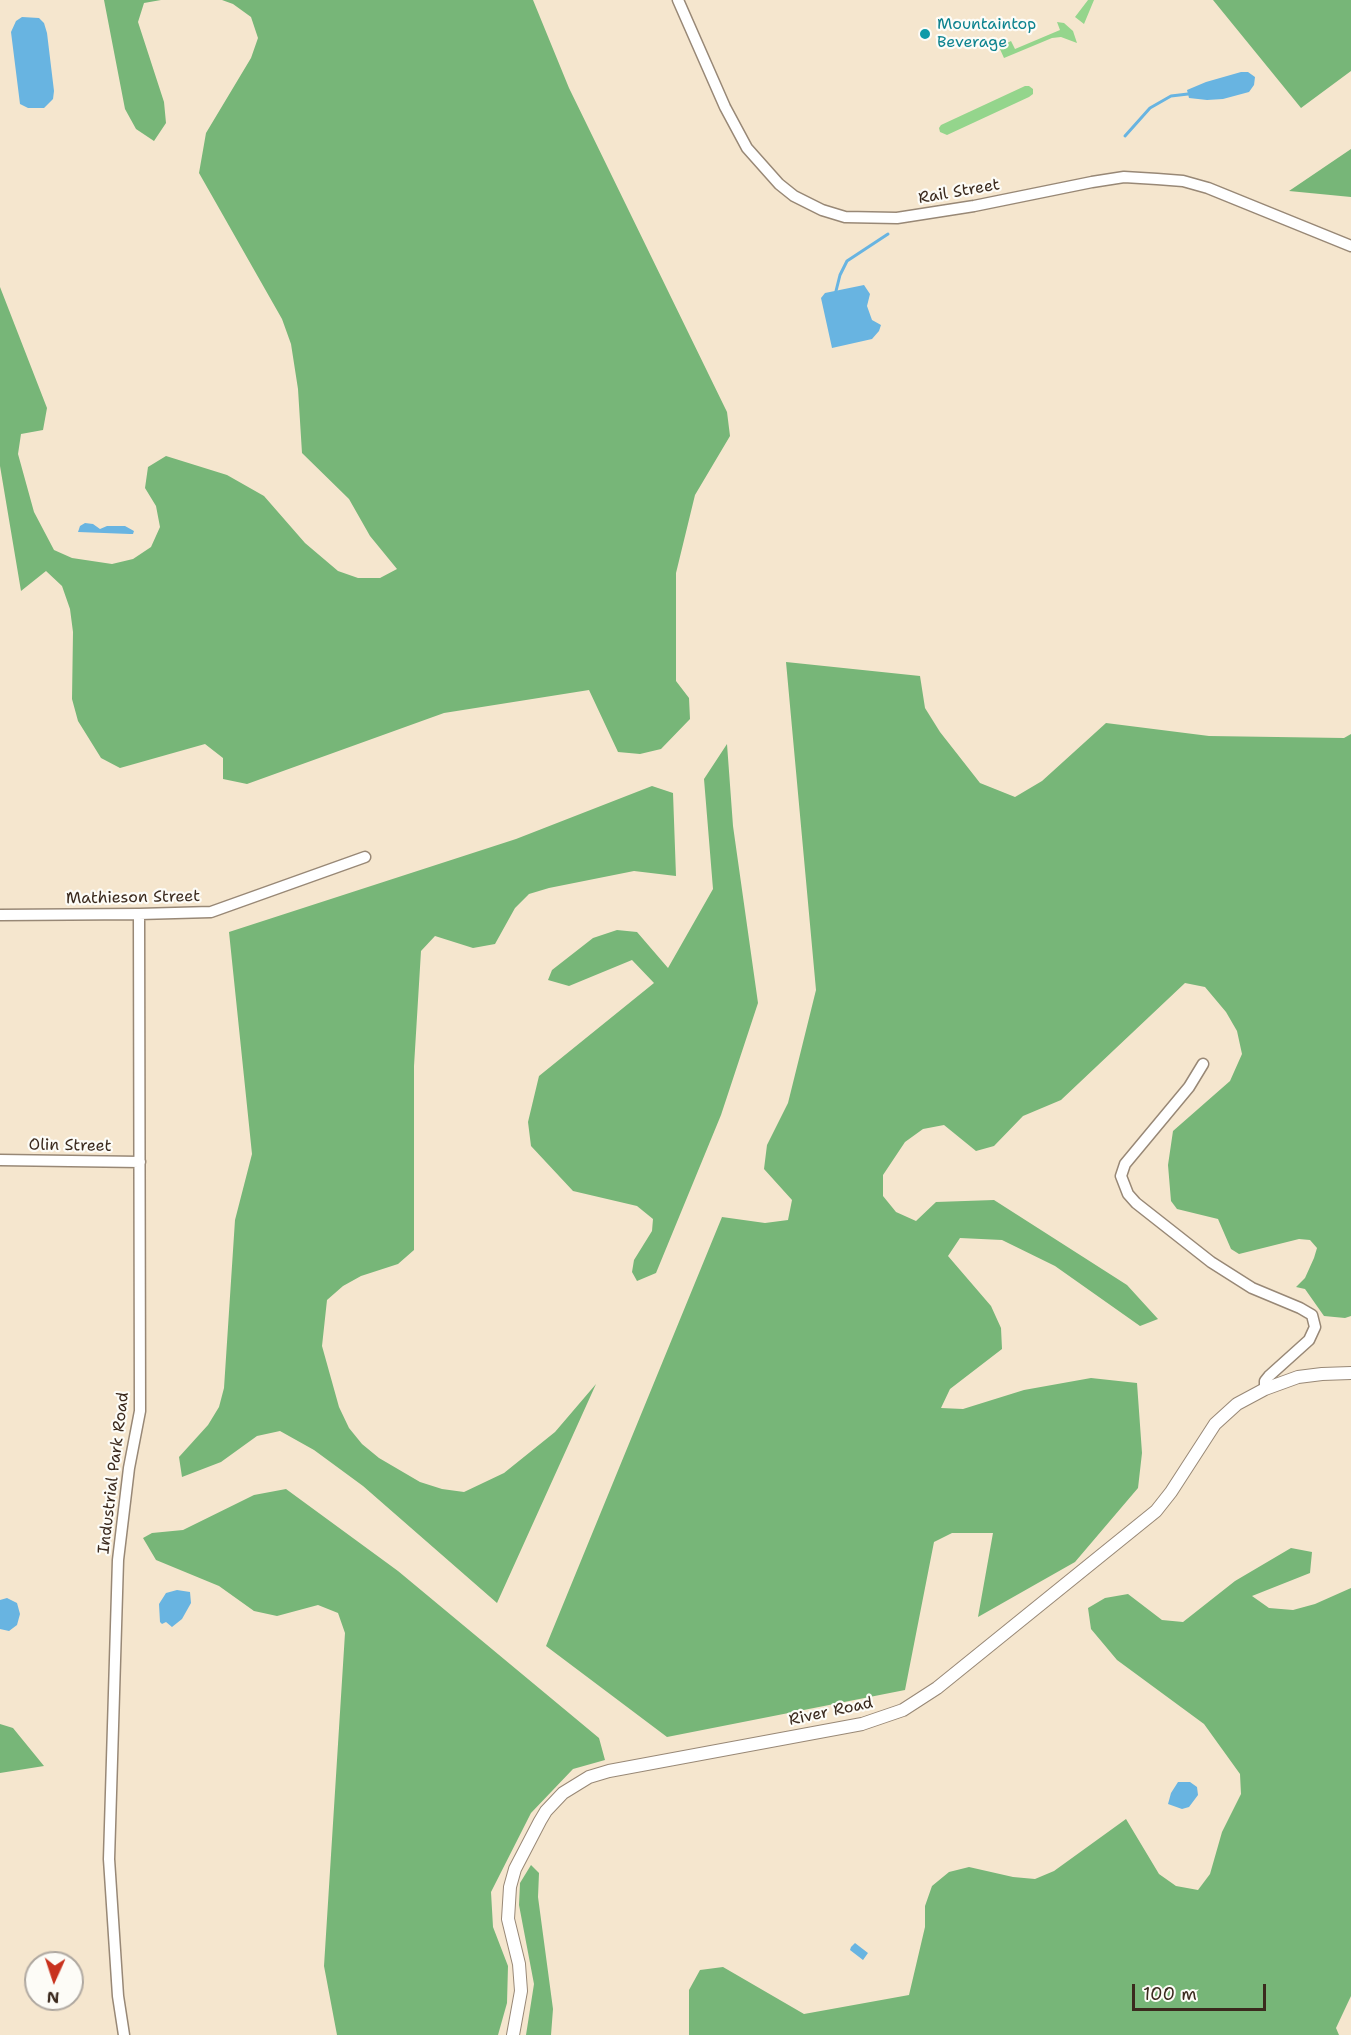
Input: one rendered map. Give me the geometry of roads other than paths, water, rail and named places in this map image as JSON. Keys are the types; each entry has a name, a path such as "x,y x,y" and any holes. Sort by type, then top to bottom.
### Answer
{"street":[{"name":"Rail Street","path":"678,0 725,107 747,148 779,184 794,196 822,210 845,217 897,218 974,206 1124,177 1156,179 1183,181 1208,188 1351,246"},
{"name":"Mathieson Street","path":"0,915 211,912 365,857"},
{"name":"Industrial Park Road","path":"124,2035 118,1996 108,1859 118,1560 127,1478 140,1411 139,914"},
{"path":"1203,1064 1189,1087 1125,1164 1121,1176 1128,1194 1136,1203 1211,1262 1252,1288 1312,1315 1315,1327 1309,1340 1269,1376 1265,1381 1264,1389"},
{"name":"Olin Street","path":"0,1160 140,1162"},
{"name":"River Road","path":"513,2035 521,1991 519,1964 508,1919 510,1887 515,1869 540,1821 563,1793 589,1777 609,1771 862,1724 893,1714 920,1700 1155,1511 1171,1492 1215,1424 1238,1404 1264,1389 1298,1377 1351,1374"}],"water":[{"path":"22,17 39,18 44,23 47,33 54,91 53,99 44,108 28,108 20,104 11,32 16,21"},
{"path":"1241,72 1248,72 1255,77 1254,85 1249,92 1223,99 1189,98 1187,90"},
{"path":"864,285 870,294 867,306 872,320 881,325 879,331 872,339 832,348 821,298 825,293"},
{"path":"85,523 93,524 100,529 107,526 125,526 134,531 133,534 78,532 80,526"},
{"path":"177,1590 190,1592 191,1603 182,1619 172,1627 166,1622 162,1624 160,1622 159,1604 166,1593"},
{"path":"7,1598 17,1603 20,1614 17,1625 9,1631 0,1629 0,1600"},
{"path":"1178,1782 1190,1782 1197,1787 1198,1795 1189,1807 1182,1809 1168,1804 1171,1793"},
{"path":"855,1943 868,1953 863,1960 850,1950"}],"waterway":[{"path":"1125,136 1150,108 1171,96 1188,94"},
{"path":"836,291 847,261 888,234"}],"place":[{"name":"Mountaintop Beverage","path":"925,34"}]}
